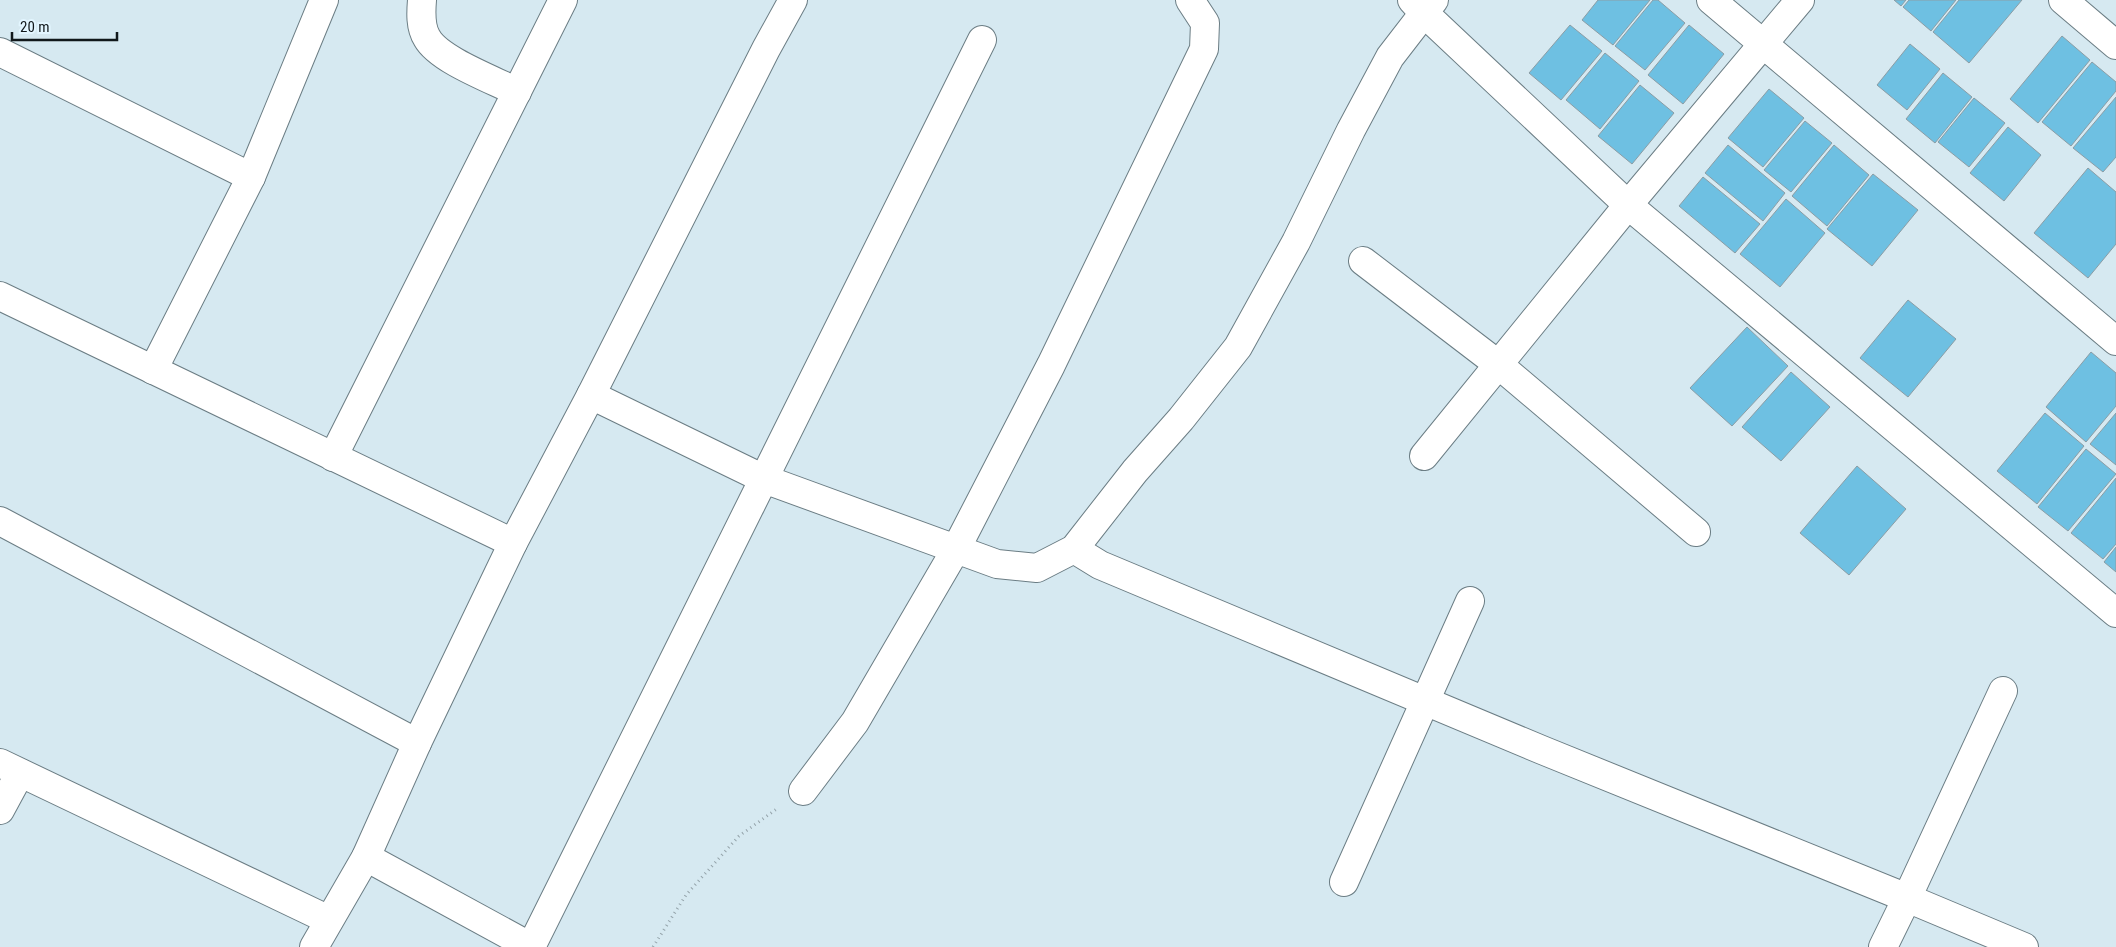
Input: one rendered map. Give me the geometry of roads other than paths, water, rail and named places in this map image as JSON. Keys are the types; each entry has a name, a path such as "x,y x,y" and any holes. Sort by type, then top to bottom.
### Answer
{"street":[{"path":"153,370 251,177 324,0"},
{"path":"422,0 421,17 426,38 441,54 517,92"},
{"path":"333,457 563,0"},
{"path":"314,947 366,857 417,743 513,543 591,395 766,49 793,0"},
{"path":"803,791 855,722 956,549 1051,365 1204,49 1205,23 1190,0"},
{"path":"1711,0 2116,341"},
{"path":"1424,456 1628,205 1800,0"},
{"path":"2063,0 2116,46"},
{"path":"591,395 764,479 997,564 1037,568 1074,549 1135,472 1182,419 1238,347 1296,242 1350,130 1390,56 1423,4 1628,205 2116,613"},
{"path":"366,857 531,947 982,40"},
{"path":"0,52 251,177"},
{"path":"1363,261 1499,365 1696,532"},
{"path":"0,296 513,543"},
{"path":"0,521 417,743"},
{"path":"1074,549 1100,565 1425,701 2024,947"},
{"path":"1344,882 1470,601"},
{"path":"1882,947 1907,898 2002,691"},
{"path":"0,810 10,768 328,920"}]}
